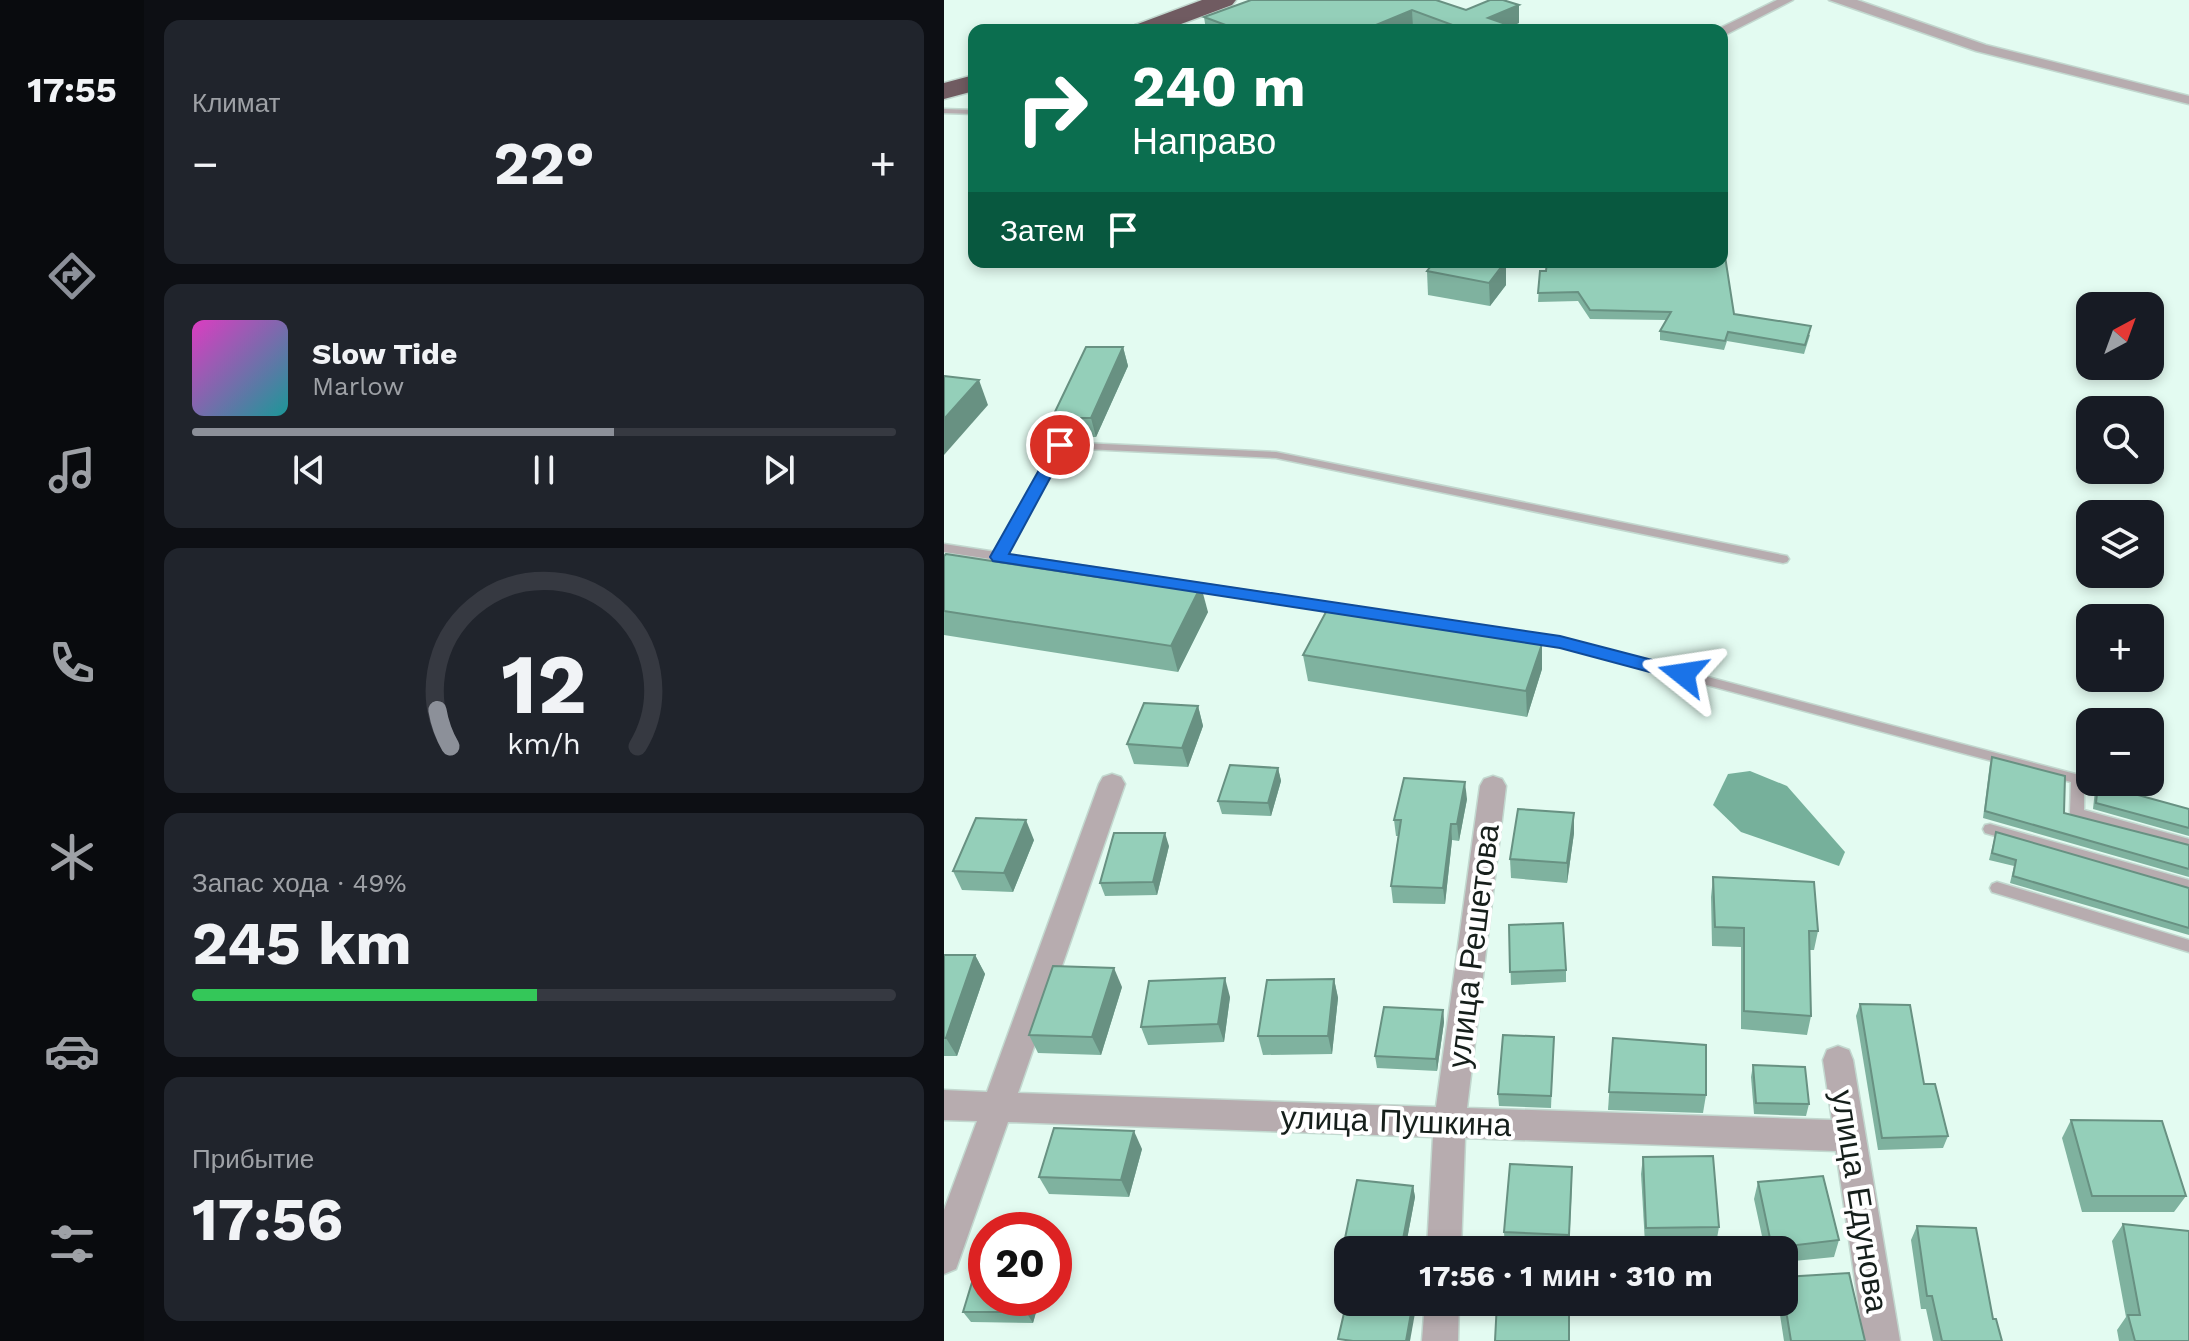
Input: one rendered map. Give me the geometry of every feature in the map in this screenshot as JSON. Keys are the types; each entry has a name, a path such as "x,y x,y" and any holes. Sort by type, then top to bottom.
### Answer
{"highway":[{"path":"1159,24 1224,0"},
{"path":"944,91 968,85"}],"street":[{"path":"1728,28 1787,0"},
{"path":"1835,0 1853,3 1981,48 2189,100"},
{"path":"944,1257 1112,784"},
{"name":"улица Решетова","path":"1445,1236 1450,1122 1493,786"},
{"name":"улица Едунова","path":"1838,1060 1882,1341"},
{"name":"улица Пушкина","path":"944,1105 1848,1136"},
{"path":"1440,1341 1441,1316"}],"lane":[{"path":"944,111 968,112"},
{"path":"999,557 1060,445 1276,455 1783,559"},
{"path":"944,548 1560,642 2078,779 2077,813 2189,844"},
{"path":"1990,829 2189,886"},
{"path":"1997,888 2189,946"}],"shaded area":[{"path":"1750,771 1787,786 1845,852 1839,866 1741,832 1713,805 1728,774"}],"building":[{"path":"1251,0 1436,0 1466,10 1490,0 1519,5 1488,18 1506,24 1450,24 1412,10 1378,24 1223,24 1204,17"},
{"path":"1429,268 1500,268 1489,283 1427,271"},
{"path":"1546,268 1727,268 1734,314 1811,326 1805,345 1728,332 1725,341 1660,331 1671,312 1590,310 1578,292 1538,293 1540,271 1546,271"},
{"path":"1086,347 1123,347 1091,418 1052,418"},
{"path":"944,376 979,380 944,419"},
{"path":"946,554 1104,578 1201,586 1171,646 944,611"},
{"path":"1327,610 1542,644 1526,691 1303,655"},
{"path":"1144,703 1198,706 1182,748 1127,744"},
{"path":"1992,757 2065,776 2064,813 2189,845 2189,869 1985,811"},
{"path":"1230,765 1278,768 1268,803 1218,801"},
{"path":"1404,778 1465,782 1457,824 1451,824 1443,888 1391,886 1401,820 1394,820"},
{"path":"2097,796 2142,796 2189,809 2189,828 2096,803"},
{"path":"1518,809 1574,813 1567,863 1510,859"},
{"path":"976,818 1026,820 1004,873 953,871"},
{"path":"1996,832 2189,888 2189,928 2013,876 2016,860 1992,853"},
{"path":"1114,833 1165,833 1153,882 1100,883"},
{"path":"1713,877 1814,882 1818,931 1809,931 1811,1016 1744,1011 1744,928 1715,927"},
{"path":"1563,923 1566,970 1510,972 1509,925"},
{"path":"944,955 975,955 946,1038 944,1038"},
{"path":"1053,966 1114,968 1092,1037 1029,1035"},
{"path":"1225,978 1218,1024 1141,1027 1149,981"},
{"path":"1334,979 1328,1036 1258,1036 1267,980"},
{"path":"1860,1004 1910,1005 1924,1084 1935,1084 1948,1136 1882,1138"},
{"path":"1384,1007 1443,1010 1436,1059 1375,1056"},
{"path":"1503,1035 1554,1037 1551,1096 1498,1094"},
{"path":"1613,1038 1706,1045 1706,1095 1609,1092"},
{"path":"1753,1065 1805,1067 1809,1104 1756,1103"},
{"path":"2071,1120 2162,1121 2186,1196 2092,1196"},
{"path":"1054,1128 1134,1131 1121,1180 1039,1177"},
{"path":"1713,1156 1719,1227 1646,1228 1643,1157"},
{"path":"1510,1164 1572,1167 1569,1235 1504,1232"},
{"path":"1823,1176 1839,1240 1798,1245 1798,1236 1769,1236 1758,1182"},
{"path":"1357,1180 1413,1186 1404,1236 1345,1236"},
{"path":"2123,1224 2189,1231 2189,1341 2135,1341 2128,1315 2140,1315"},
{"path":"1917,1226 1976,1228 1993,1319 1996,1319 2002,1341 1942,1341 1932,1296 1927,1296"},
{"path":"1849,1273 1865,1341 1791,1341 1787,1316 1798,1316 1798,1276"},
{"path":"968,1296 968,1312 963,1312"},
{"path":"1343,1316 1410,1316 1406,1341 1338,1339"},
{"path":"1496,1316 1569,1316 1569,1341 1495,1341"}],"route":[{"path":"1060,445 999,557 1560,642 1683,674"}]}
